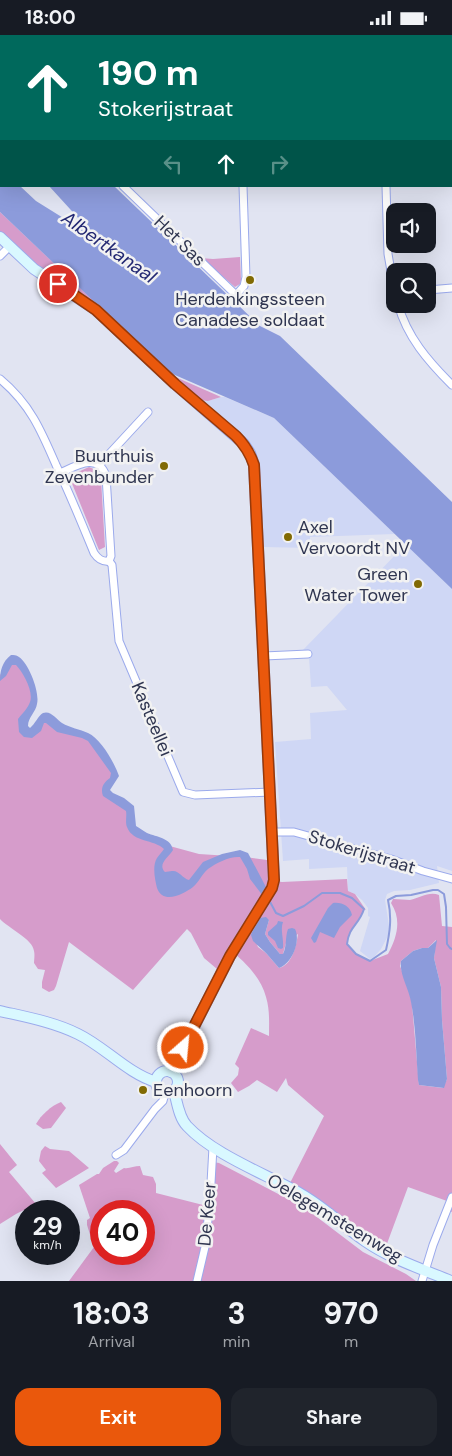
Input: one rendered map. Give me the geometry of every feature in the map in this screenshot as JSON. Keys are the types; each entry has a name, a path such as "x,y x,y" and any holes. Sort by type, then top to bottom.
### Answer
{"street":[{"path":"236,35 261,35"},
{"name":"Het Sas","path":"124,187 236,295 244,285 246,277 242,187"},
{"path":"386,187 390,263"},
{"path":"0,237 34,269 96,310 175,384 236,436 250,453 254,465 274,880 272,888 230,956 171,1072"},
{"path":"0,256 9,247"},
{"path":"436,289 452,288"},
{"path":"401,313 416,345 452,385"},
{"path":"0,379 33,415 94,553 98,559 109,561"},
{"path":"60,473 82,463 95,463 98,465 148,412"},
{"name":"Kasteellei","path":"98,465 106,476 112,555 109,561 112,565 119,641 182,792 195,795 270,792"},
{"path":"264,656 308,654"},
{"name":"Stokerijstraat","path":"272,832 294,832 391,859 452,879"},
{"path":"0,1011 54,1025 79,1034 132,1071 158,1079"},
{"path":"116,1155 124,1150 169,1092 177,1087 178,1081 176,1076 171,1072 166,1072 158,1079"},
{"path":"158,1079 159,1089 169,1092"},
{"name":"Oelegemsteenweg","path":"169,1092 185,1125 213,1147 310,1199 375,1247 451,1281"},
{"name":"De Keer","path":"197,1281 205,1247 213,1147"},
{"path":"422,1281 433,1245 452,1197"}],"shaded area":[{"path":"0,212 99,306 37,266 0,231"},
{"path":"240,257 241,280 240,284 235,287 201,258 213,259"},
{"path":"171,375 221,397 208,401 200,400"},
{"path":"221,397 274,418 395,534 310,537 310,548 263,547 259,467 256,457 247,441 200,400 208,401"},
{"path":"89,467 98,471 101,479 105,547 99,550 69,476"},
{"path":"406,544 452,589 452,871 437,866 439,883 387,894 385,900 390,932 381,949 370,959 360,951 370,917 368,916 368,908 355,894 348,891 347,867 309,869 309,859 283,861 275,742 311,739 310,713 347,710 327,686 311,687 309,657 303,650"},
{"path":"9,663 20,663 34,696 24,718 29,732 42,720 91,739 110,764 112,780 107,789 127,806 134,829 166,845 199,854 267,860 269,880 282,882 347,879 348,891 355,894 366,910 364,909 348,938 347,944 356,954 370,961 388,954 397,929 396,916 391,903 393,899 410,900 428,894 439,895 442,926 452,927 452,1212 448,1210 447,1201 408,1187 385,1249 290,1183 324,1116 288,1085 286,1078 277,1092 257,1080 238,1092 231,1083 238,1075 239,1068 235,1064 251,1028 269,1036 269,1017 264,990 256,976 228,948 217,969 204,958 187,929 133,990 69,942 54,990 49,992 42,988 45,970 38,969 34,963 33,947 25,938 0,919 0,675","holes":["260,918 269,920 265,934 280,954 283,954 286,943 298,934 293,955 287,963 279,968 258,947 252,932","436,940 434,958 441,987 447,1079 443,1088 419,1085 412,1004 409,989 400,966 401,961 413,951 428,948"]},
{"path":"61,1102 66,1108 51,1128 43,1129 36,1124 47,1111"},
{"path":"0,1144 17,1165 9,1172 33,1200 15,1200 15,1215 0,1224"},
{"path":"45,1146 50,1149 69,1151 89,1168 56,1188 42,1173 46,1170 39,1161 41,1151"},
{"path":"114,1161 119,1163 114,1171 116,1173 124,1168 140,1166 143,1175 153,1177 156,1184 156,1193 207,1206 213,1162 219,1163 305,1208 363,1252 416,1281 69,1281 90,1252 90,1265 155,1265 155,1200 90,1200 90,1218 79,1185 99,1174 103,1168"},
{"path":"90,1218 90,1234 87,1225 87,1220"}],"water":[{"name":"Albertkanaal","path":"0,187 21,187 36,201 89,234 91,232 50,187 115,187 260,326 280,336 452,502 452,589 274,418 168,372 0,212"},
{"path":"11,655 19,657 23,661 30,672 37,693 37,704 28,726 30,728 46,712 62,723 88,733 98,740 114,764 119,776 110,790 134,806 136,826 147,833 167,840 172,846 173,850 162,866 165,872 177,872 189,880 203,862 222,854 240,850 248,853 267,889 263,896 250,879 240,857 219,862 211,867 193,887 184,893 169,897 160,893 154,873 157,858 164,849 134,836 127,827 126,811 103,796 103,785 110,778 111,773 88,741 57,732 46,723 44,723 41,731 32,738 24,737 19,732 18,719 25,711 31,698 25,677 16,665 12,665 6,676 0,681 2,667"},
{"path":"333,903 345,905 352,915 340,927 334,938 320,932 314,943 311,938 328,908"},
{"path":"266,917 269,920 265,934 280,954 283,954 286,945 288,929 295,929 297,934 296,946 291,957 284,966 279,968 253,941 251,935 260,918"},
{"path":"278,921 283,922 283,948 281,949 278,948 275,941 268,935 268,932"},
{"path":"437,940 434,958 441,987 447,1079 444,1088 419,1085 413,1011 401,966 401,961 413,951 428,948"}],"waterway":[{"path":"269,900 276,913 283,916 304,906 322,893 340,893 352,898 364,909 360,919 350,933 347,944 356,954 370,961 386,950 390,925 388,900 396,896 438,890 444,894 447,944 452,949"}],"place":[{"name":"Herdenkingssteen Canadese soldaat","path":"250,280"},
{"name":"Buurthuis Zevenbunder","path":"164,466"},
{"name":"Axel Vervoordt NV","path":"288,537"},
{"name":"Green Water Tower","path":"418,584"},
{"name":"Eenhoorn","path":"143,1090"}],"route":[{"path":"58,284 96,310 175,384 236,436 250,453 254,465 274,880 272,888 230,956 183,1048"}]}
